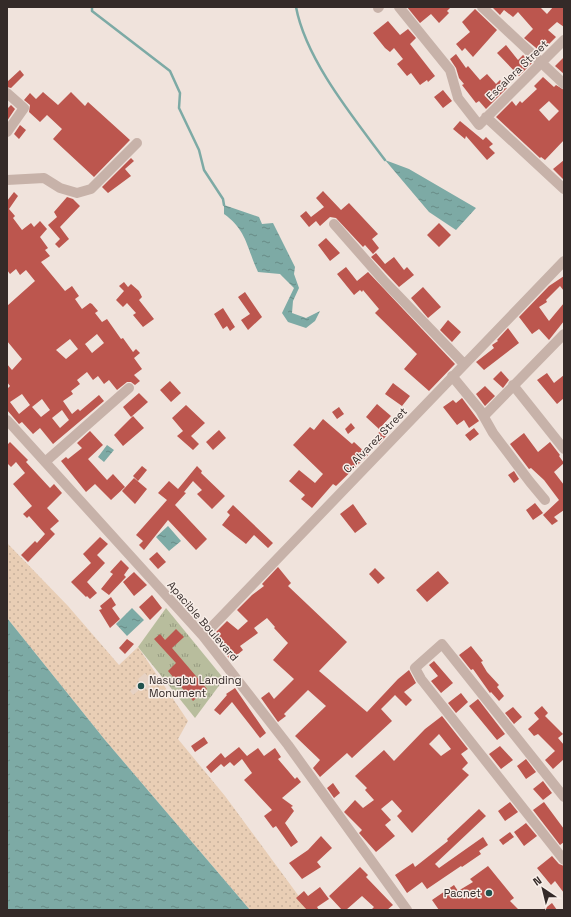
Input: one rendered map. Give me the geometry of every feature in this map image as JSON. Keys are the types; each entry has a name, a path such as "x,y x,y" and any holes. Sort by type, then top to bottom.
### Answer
{"street":[{"path":"399,7 450,70 458,98 479,125 486,117 564,189"},
{"path":"482,7 564,84"},
{"name":"Escalera Street","path":"486,117 542,64 564,40"},
{"path":"7,93 24,108 7,132"},
{"path":"7,180 44,178 60,188 77,193 91,189 137,143"},
{"path":"334,224 385,282 464,364"},
{"name":"C. Alvarez Street","path":"203,636 564,261"},
{"path":"484,416 564,334"},
{"path":"452,376 469,395 493,432 545,500"},
{"path":"513,385 564,450"},
{"path":"45,462 129,388"},
{"name":"Apacible Boulevard","path":"7,420 203,636 288,745 407,910"},
{"path":"564,797 442,644 415,668 421,679 564,860"}],"green space":[{"path":"166,608 224,679 195,718 138,647"}],"sand":[{"path":"7,543 68,606 119,665 138,647 188,721 178,739 225,796 309,910 250,910 105,740 7,618"}],"shaded area":[{"path":"145,673 154,684 147,690 144,686 133,695 130,691 141,683 138,679"}],"water":[{"path":"385,160 409,169 476,208 456,230 429,212"},
{"path":"224,205 259,217 262,224 273,223 295,267 294,274 299,288 293,301 292,313 306,318 320,311 315,321 306,328 288,322 282,313 294,288 280,274 258,272 242,233 232,220 224,214"},
{"path":"107,445 114,450 104,462 98,457"},
{"path":"168,526 181,541 169,551 156,537"},
{"path":"132,608 144,620 127,636 116,624"},
{"path":"7,618 105,740 250,910 7,910"}],"building":[{"path":"407,7 451,7 447,11 449,13 439,23 431,14 420,23"},
{"path":"492,7 540,7 547,14 553,7 564,7 564,27 557,22 548,30 556,37 541,52 524,38 533,29 518,12 513,17 504,10 500,15"},
{"path":"475,9 497,30 473,57 465,48 462,51 456,44 470,32 462,22"},
{"path":"388,21 400,35 408,29 416,38 410,44 435,76 428,82 427,80 420,85 411,73 407,76 397,64 403,59 394,48 390,52 385,48 373,33"},
{"path":"506,45 518,60 523,55 532,63 519,76 497,53"},
{"path":"456,54 466,68 468,66 480,80 487,74 496,84 500,80 507,88 486,109 479,101 476,103 462,85 464,84 459,78 456,68 450,59"},
{"path":"564,57 564,74 555,66"},
{"path":"20,70 24,75 11,88 7,87 7,82"},
{"path":"543,77 554,87 556,85 564,90 564,140 545,160 541,157 540,158 496,117 512,101 516,106 520,101 522,103 537,89 534,86","holes":["549,101 559,111 549,121 539,110"]},
{"path":"443,90 452,101 443,108 434,97"},
{"path":"43,92 58,105 71,92 85,106 88,102 130,140 94,177 53,139 62,129 47,115 40,122 29,112 30,105 24,100 30,93 36,99"},
{"path":"11,105 15,109 7,121 7,109"},
{"path":"460,121 483,140 486,137 493,144 489,147 495,153 487,160 466,136 465,139 453,129"},
{"path":"20,125 26,130 19,139 14,134"},
{"path":"131,158 134,161 125,169 131,176 108,193 102,187"},
{"path":"564,160 564,180 553,169"},
{"path":"323,191 341,210 349,203 378,234 372,239 379,248 373,254 365,245 363,247 336,218 330,217 320,226 316,221 309,227 300,216 306,211 311,217 324,207 316,198"},
{"path":"14,192 18,196 9,209 15,216 13,218 22,230 31,223 34,227 40,221 47,229 40,237 48,248 45,250 50,256 41,262 65,291 72,286 79,296 75,299 82,309 90,303 92,304 98,311 95,313 102,322 107,319 121,339 123,338 133,352 136,349 140,353 134,358 142,369 134,375 140,381 135,385 131,382 127,382 117,390 109,380 104,384 98,376 93,380 87,372 77,380 80,384 71,391 73,394 63,401 72,414 78,409 80,411 99,395 104,401 53,444 40,428 33,434 22,422 19,424 7,410 7,389 10,386 7,382 7,364 12,370 22,359 7,341 7,306 35,281 26,270 20,275 16,269 10,274 7,270 7,201","holes":["97,334 104,343 92,353 85,344","70,339 78,349 66,359 56,350","22,394 30,405 19,414 10,402","42,399 50,410 41,417 32,407","62,410 69,420 60,428 52,418"]},
{"path":"67,197 73,199 80,206 60,227 69,239 59,248 55,244 60,239 48,225 57,217 54,212"},
{"path":"439,223 451,235 439,247 427,235"},
{"path":"326,238 340,253 330,261 318,245"},
{"path":"376,253 385,264 394,257 404,270 407,267 414,275 399,287 371,257"},
{"path":"346,267 357,281 368,272 455,364 429,391 404,369 417,354 375,313 379,309 363,290 362,292 360,290 354,295 337,274"},
{"path":"564,276 564,291 560,286 546,300 547,302 539,307 549,321 564,303 564,321 549,340 539,329 532,334 519,317 549,286"},
{"path":"124,282 128,287 131,284 139,291 142,297 139,300 154,319 143,327 133,315 136,313 127,303 123,307 116,300 124,291 119,286"},
{"path":"423,287 441,307 428,318 411,298"},
{"path":"245,292 262,317 248,330 241,320 250,314 238,297"},
{"path":"223,308 235,327 230,331 227,326 223,329 214,314"},
{"path":"448,320 461,332 452,342 440,330"},
{"path":"508,328 519,343 484,370 476,362 494,348 492,345 498,341 497,340"},
{"path":"501,371 509,380 503,388 493,379"},
{"path":"547,373 554,383 564,375 564,398 557,404 537,380"},
{"path":"170,381 181,393 171,402 160,390"},
{"path":"393,383 410,396 402,406 385,394"},
{"path":"485,386 495,396 485,406 476,394"},
{"path":"139,393 148,402 131,417 123,407"},
{"path":"462,398 479,421 469,428 464,420 457,425 443,407 453,400 456,403"},
{"path":"377,404 391,416 379,429 366,417"},
{"path":"186,405 205,423 191,436 199,444 193,450 177,436 183,431 172,418"},
{"path":"339,407 344,414 337,419 332,412"},
{"path":"133,416 144,428 123,446 114,435"},
{"path":"323,419 352,444 354,442 368,455 336,486 333,484 312,508 301,499 305,495 289,481 299,470 315,483 323,474 293,445 310,427 314,430"},
{"path":"351,423 355,428 348,434 345,429"},
{"path":"474,428 479,434 470,441 465,435"},
{"path":"219,430 226,438 213,450 206,442"},
{"path":"381,430 387,435 379,444 373,439"},
{"path":"90,431 103,445 88,459 107,480 113,474 125,487 111,500 95,484 86,492 61,461 66,457 68,459 82,448 77,443"},
{"path":"524,433 538,452 550,442 564,463 554,472 564,485 564,510 554,517 558,521 552,525 543,515 559,500 544,480 531,468 529,469 510,444"},
{"path":"10,442 28,460 26,462 50,488 54,484 62,493 47,508 59,521 50,529 55,534 28,562 21,555 35,541 37,543 45,534 29,516 27,518 23,514 32,506 13,484 25,473 16,462 11,467 7,463 7,445"},
{"path":"142,466 147,470 138,481 133,476"},
{"path":"197,466 202,471 201,473 225,496 212,509 197,494 202,490 193,481 184,492 186,493 175,505 207,539 196,550 168,520 144,550 139,545 143,541 136,535 167,500 158,493 169,481 178,489"},
{"path":"514,471 519,479 514,483 508,475"},
{"path":"134,478 147,489 135,504 122,491"},
{"path":"535,503 543,513 533,520 526,510"},
{"path":"353,504 367,524 355,533 340,514"},
{"path":"233,505 273,543 268,548 254,535 246,544 222,525 230,515 227,512"},
{"path":"100,537 108,544 97,555 105,563 87,582 97,593 90,599 71,582 91,563 83,554"},
{"path":"157,552 166,562 158,569 149,559"},
{"path":"121,560 129,568 124,575 126,577 109,595 101,589 113,574 110,572"},
{"path":"278,567 291,583 288,586 347,642 319,671 367,712 398,679 409,670 416,683 404,692 412,700 406,706 395,695 381,709 392,721 352,758 347,753 320,777 313,768 320,760 295,736 326,706 308,690 284,714 286,716 278,722 261,698 269,692 274,699 294,679 273,660 288,643 267,618 254,628 258,633 240,646 243,650 231,660 224,653 226,651 212,636 227,621 238,630 248,621 237,610 252,595 264,586 262,584"},
{"path":"375,568 385,578 378,584 369,574"},
{"path":"438,571 449,583 427,602 416,590"},
{"path":"134,572 147,585 134,596 123,582"},
{"path":"152,595 162,608 150,620 139,607"},
{"path":"111,597 116,605 112,608 120,619 110,628 99,610 102,609 100,606"},
{"path":"176,629 184,637 172,648 207,689 193,701 168,671 176,663 154,639 160,634 165,640"},
{"path":"127,639 134,644 125,654 119,648"},
{"path":"471,646 483,661 481,662 487,672 499,685 497,687 504,696 499,701 491,692 490,693 473,669 471,670 459,655"},
{"path":"434,661 453,683 441,693 431,681 438,676 429,665"},
{"path":"235,688 266,733 260,738 232,702 220,715 214,710 227,695 226,694"},
{"path":"461,693 468,702 456,713 448,703"},
{"path":"478,699 505,734 497,740 469,706"},
{"path":"542,706 548,713 545,716 563,734 558,738 564,745 564,759 553,769 545,760 555,751 538,734 534,736 528,729 539,719 534,713"},
{"path":"513,707 522,717 514,724 505,713"},
{"path":"442,716 468,749 461,754 468,763 462,769 469,775 412,833 397,816 402,811 392,800 381,809 391,820 385,825 395,836 376,852 359,833 362,830 344,812 355,800 363,808 374,800 365,790 367,788 355,776 384,750 394,761 425,729","holes":["439,734 451,749 441,756 429,744"]},
{"path":"204,737 208,743 195,752 191,746"},
{"path":"500,746 513,760 501,769 489,754"},
{"path":"239,747 247,756 258,748 264,756 275,748 281,757 278,759 295,779 297,777 301,782 282,798 293,806 291,807 294,811 285,823 298,842 291,847 276,826 273,828 264,816 272,810 244,780 252,773 242,759 234,766 230,762 224,767 221,764 211,773 206,767 221,753 225,758"},
{"path":"526,759 536,772 526,779 517,766"},
{"path":"543,781 552,793 543,800 533,789"},
{"path":"333,783 340,793 334,798 327,788"},
{"path":"510,802 518,812 505,821 498,811"},
{"path":"544,802 564,829 564,842 560,845 533,810"},
{"path":"479,809 486,816 435,864 439,868 483,837 488,845 479,851 481,854 427,889 422,882 407,893 395,875 413,863 415,867 448,841 447,839"},
{"path":"526,823 537,836 524,846 514,832"},
{"path":"510,832 514,837 503,845 499,840"},
{"path":"321,836 332,848 317,862 321,867 302,879 289,863 308,850"},
{"path":"552,856 559,864 564,866 564,893 555,881 551,885 537,868"},
{"name":"Pacnet","path":"488,866 514,898 510,901 519,910 439,910 432,900 454,885 458,891 473,882 470,879"},
{"path":"360,867 368,875 366,877 393,905 387,910 371,910 374,907 362,896 346,910 342,910 329,896"},
{"path":"320,887 329,899 317,907 319,910 307,910 296,898 304,891 308,896"},
{"path":"552,903 557,910 543,910"}],"waterway":[{"path":"92,7 92,11 170,71 180,93 179,108 199,150 204,170 223,199 224,205"},
{"path":"296,7 301,27 320,67 345,107 385,160"}],"place":[{"name":"Nasugbu Landing Monument","path":"141,686"},
{"name":"Pacnet","path":"489,893"}]}
